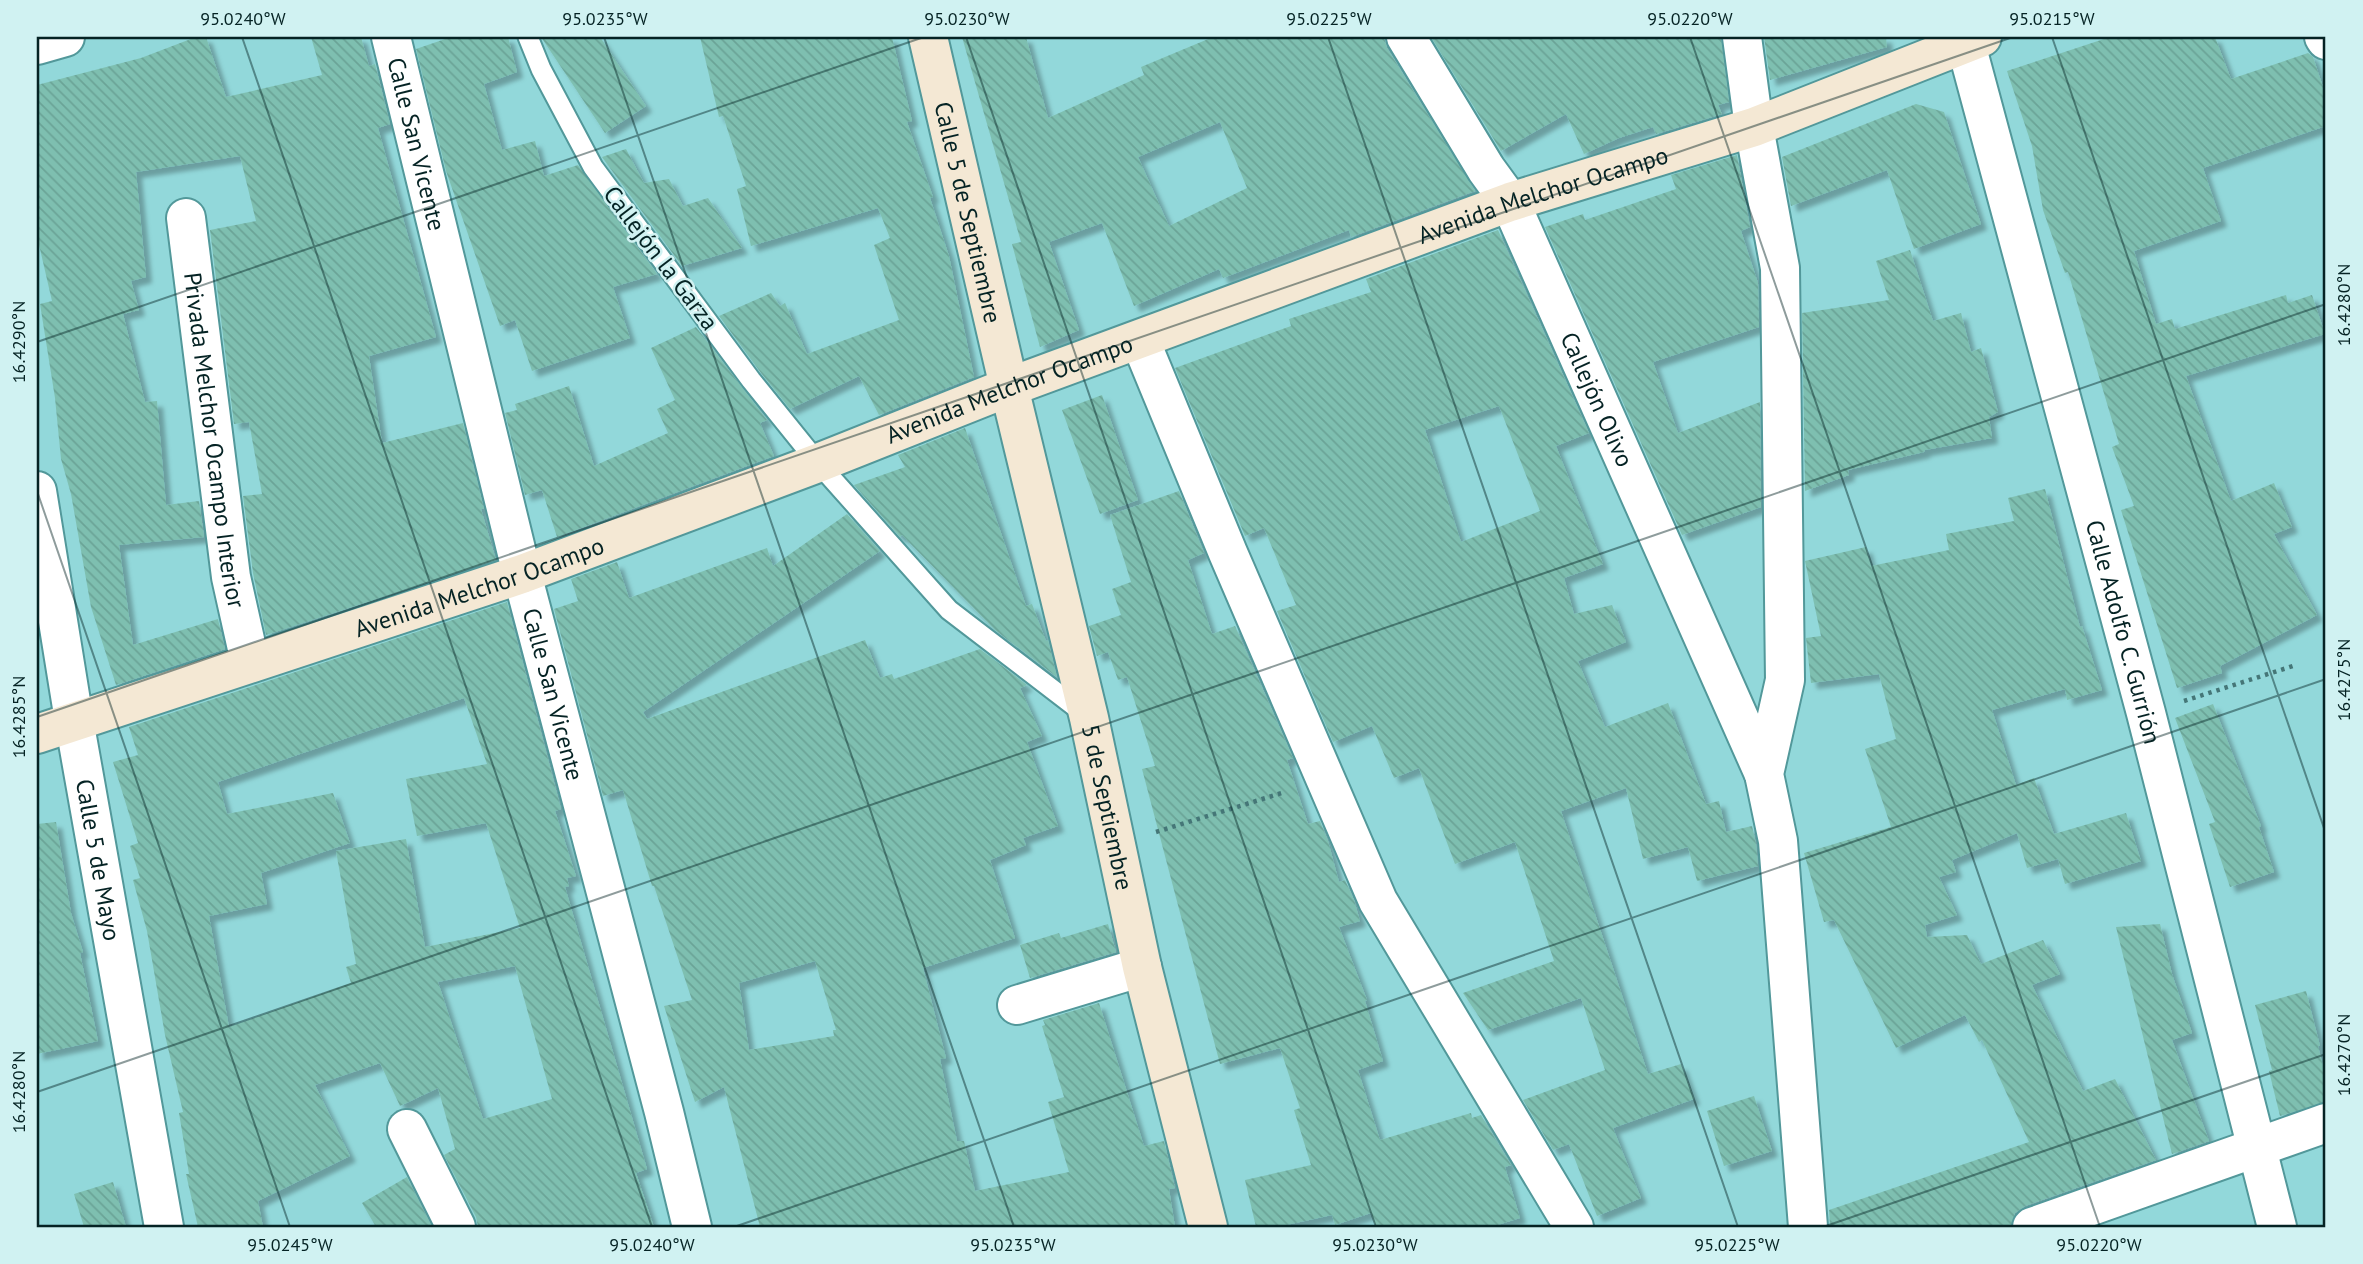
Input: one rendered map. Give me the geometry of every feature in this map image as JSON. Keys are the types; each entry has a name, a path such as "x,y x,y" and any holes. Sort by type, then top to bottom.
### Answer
{"main road":[{"name":"Calle 5 de Septiembre","path":"928,37 1009,387"},
{"name":"Avenida Melchor Ocampo","path":"37,734 522,574 818,463 1009,387 1510,202 1754,127 1970,39"},
{"name":"5 de Septiembre","path":"1009,387 1089,718 1142,967 1208,1227"}],"street":[{"path":"37,46 65,37"},
{"name":"Calle San Vicente","path":"391,37 522,574 692,1227"},
{"name":"Callejón Olivo","path":"1406,37 1486,169 1510,202 1764,774"},
{"path":"1742,37 1754,127 1780,268 1785,680 1764,774 1778,841 1808,1227"},
{"name":"Calle Adolfo C. Gurrión","path":"1970,39 2277,1227"},
{"name":"Privada Melchor Ocampo Interior","path":"186,218 231,577 250,662"},
{"path":"1140,340 1378,901 1574,1227"},
{"name":"Calle 5 de Mayo","path":"37,491 74,720 164,1227"},
{"path":"1017,1004 1142,967"},
{"path":"2032,1227 2326,1123"},
{"path":"407,1129 456,1227"}],"lane":[{"name":"Callejón la Garza","path":"528,37 541,69 593,167 751,380 818,463 949,610 1089,718"}],"path":[{"path":"2146,713 2293,666"},
{"path":"1115,845 1326,779"}],"building":[{"path":"196,37 206,37 226,97 322,75 311,37 361,37 369,66 375,64 390,124 378,128 436,337 369,356 382,443 463,423 484,509 481,509 496,560 266,635 253,573 243,496 262,494 249,422 234,424 210,230 256,221 240,156 136,172 146,277 131,281 139,310 123,314 145,402 157,401 166,505 199,501 204,537 119,545 133,645 218,619 225,649 116,685 91,607 71,494 61,459 55,398 40,304 52,301 37,236 37,85 141,58"},
{"path":"451,37 508,37 517,72 484,84 502,150 535,141 544,176 578,165 657,274 613,287 630,338 532,371 515,320 500,326 446,171 416,49"},
{"path":"541,37 600,37 646,106 605,133"},
{"path":"700,37 892,37 912,121 907,122 933,197 930,198 949,256 974,377 879,415 859,376 790,409 719,316 771,293 780,306 785,303 807,354 899,320 874,245 890,238 878,208 751,246 737,189 746,186 723,116 719,117"},
{"path":"962,37 1026,37 1048,118 1144,75 1141,67 1213,37 1384,37 1387,48 1475,191 1351,237 1349,230 1223,278 1219,269 1134,306 1102,223 1049,242 1079,330 1040,347 1012,244 1021,242","holes":["1220,122 1247,188 1169,226 1138,157"]},
{"path":"1431,37 1721,37 1729,102 1718,105 1722,114 1656,134 1653,127 1619,138 1584,154 1566,114 1501,151"},
{"path":"1764,37 1886,37 1887,47 1770,80"},
{"path":"2110,37 2215,37 2231,79 2308,53 2313,57 2326,96 2326,126 2203,168 2221,221 2134,251 2156,324 2172,319 2175,329 2286,295 2288,303 2312,295 2325,334 2186,376 2231,501 2274,483 2292,527 2274,534 2317,615 2220,666 2222,673 2177,688 2121,510 2134,506 2112,447 2119,444 2068,272 2065,273 2043,210 2032,146 2007,71"},
{"path":"1916,104 1944,112 1981,224 1914,249 1887,170 1791,206 1782,157"},
{"path":"626,149 644,183 669,179 683,206 708,198 742,248 682,266 602,157"},
{"path":"1737,155 1750,227 1741,231 1758,283 1759,327 1653,362 1678,433 1760,402 1761,507 1682,535 1545,227 1583,214 1585,220 1676,189 1671,175"},
{"path":"1498,230 1589,433 1556,446 1603,564 1564,578 1574,614 1612,605 1626,642 1578,661 1605,727 1668,703 1706,804 1719,801 1726,832 1752,826 1758,866 1697,881 1688,847 1643,859 1626,788 1561,811 1648,1074 1681,1064 1694,1099 1613,1128 1641,1198 1597,1216 1569,1144 1553,1150 1523,1100 1605,1070 1581,998 1488,1030 1463,993 1554,961 1515,842 1455,864 1419,768 1394,778 1372,726 1333,742 1277,611 1296,605 1264,528 1245,536 1175,368 1291,326 1289,319 1371,292 1366,279","holes":["1499,406 1540,511 1461,542 1425,430"]},
{"path":"1910,250 1933,321 1961,313 1971,352 1981,348 1998,412 1989,417 1992,438 1925,450 1848,470 1849,475 1805,491 1802,313 1889,300 1876,261"},
{"path":"696,327 767,420 760,423 774,456 557,537 542,490 525,495 505,413 517,410 515,404 569,386 594,466 668,433 657,409 675,400 651,348"},
{"path":"1102,395 1138,500 1100,514 1062,410"},
{"path":"965,428 1026,606 1032,604 1046,641 1048,640 1057,677 995,630 902,535 900,537 854,485 905,467 898,455"},
{"path":"2045,489 2080,627 2082,626 2102,690 2067,700 2065,689 1992,710 2016,785 2034,778 2054,834 2126,813 2141,861 2065,884 2058,859 2027,868 2017,833 1952,860 1956,872 1939,877 1957,915 1925,925 1927,937 1967,935 1981,964 2043,940 2060,974 2032,985 2083,1091 2115,1079 2156,1160 2025,1206 2015,1213 2011,1226 2008,1227 1830,1227 1829,1210 2029,1142 1982,1040 1979,1042 1965,1015 1896,1048 1834,920 1824,922 1804,853 1891,827 1865,749 1896,739 1879,674 1811,683 1806,638 1821,636 1805,561 1866,547 1871,566 1949,550 1946,534 2014,521 2008,498"},
{"path":"1179,491 1204,553 1188,560 1212,634 1235,626 1293,758 1287,760 1308,824 1320,821 1339,882 1345,880 1354,900 1360,921 1339,927 1367,1000 1365,1001 1383,1061 1358,1070 1380,1140 1471,1113 1472,1118 1481,1115 1511,1165 1505,1167 1520,1218 1491,1227 1376,1227 1371,1213 1335,1225 1332,1215 1277,1227 1256,1227 1245,1180 1311,1165 1294,1110 1300,1108 1280,1048 1220,1064 1142,769 1155,766 1127,677 1118,680 1108,652 1097,656 1089,626 1121,615 1112,589 1131,582 1110,515"},
{"path":"847,514 880,551 643,712 647,719 865,640 880,678 892,674 894,679 980,649 1027,685 1020,688 1042,736 1027,742 1058,826 1023,838 1026,845 990,860 1015,938 923,968 946,1058 940,1059 957,1141 964,1141 975,1191 1069,1172 1048,1102 1064,1097 1042,1026 1045,1025 1043,1020 1099,1003 1144,1146 1164,1141 1175,1188 1169,1189 1175,1227 760,1227 724,1087 695,1102 664,1006 692,1000 652,886 623,790 603,796 554,609 578,601 571,579 617,562 629,598 767,548 773,566","holes":["815,961 836,1030 833,1030 834,1036 749,1050 739,983"]},
{"path":"507,602 561,809 555,811 576,876 567,878 569,886 565,887 647,1169 636,1173 654,1227 478,1227 476,1217 444,1155 455,1149 438,1088 400,1106 380,1063 315,1085 350,1156 258,1201 263,1227 198,1227 186,1174 189,1174 179,1113 183,1112 165,1035 147,931 133,880 140,878 130,846 138,843 113,762 138,755 129,727","holes":["464,698 487,764 406,779 417,836 486,823 520,928 425,947 406,839 336,851 356,964 346,967 351,983 229,1027 209,916 267,904 261,873 350,843 333,793 227,814 218,782","515,966 552,1099 483,1119 438,982"]},
{"path":"2213,704 2261,826 2259,827 2274,872 2230,887 2209,824 2215,822 2175,718"},
{"path":"56,822 71,913 83,952 80,953 98,1041 37,1054 37,824"},
{"path":"1108,924 1116,952 1030,978 1020,945 1059,933 1061,938"},
{"path":"2160,924 2172,974 2192,1033 2172,1040 2209,1141 2172,1154 2116,927"},
{"path":"2306,991 2326,1079 2326,1102 2280,1116 2269,1071 2272,1070 2255,1005"},
{"path":"1754,1096 1772,1151 1724,1166 1707,1111"},
{"path":"407,1177 432,1227 376,1227 362,1203"},
{"path":"113,1182 126,1227 84,1227 74,1194"}]}
